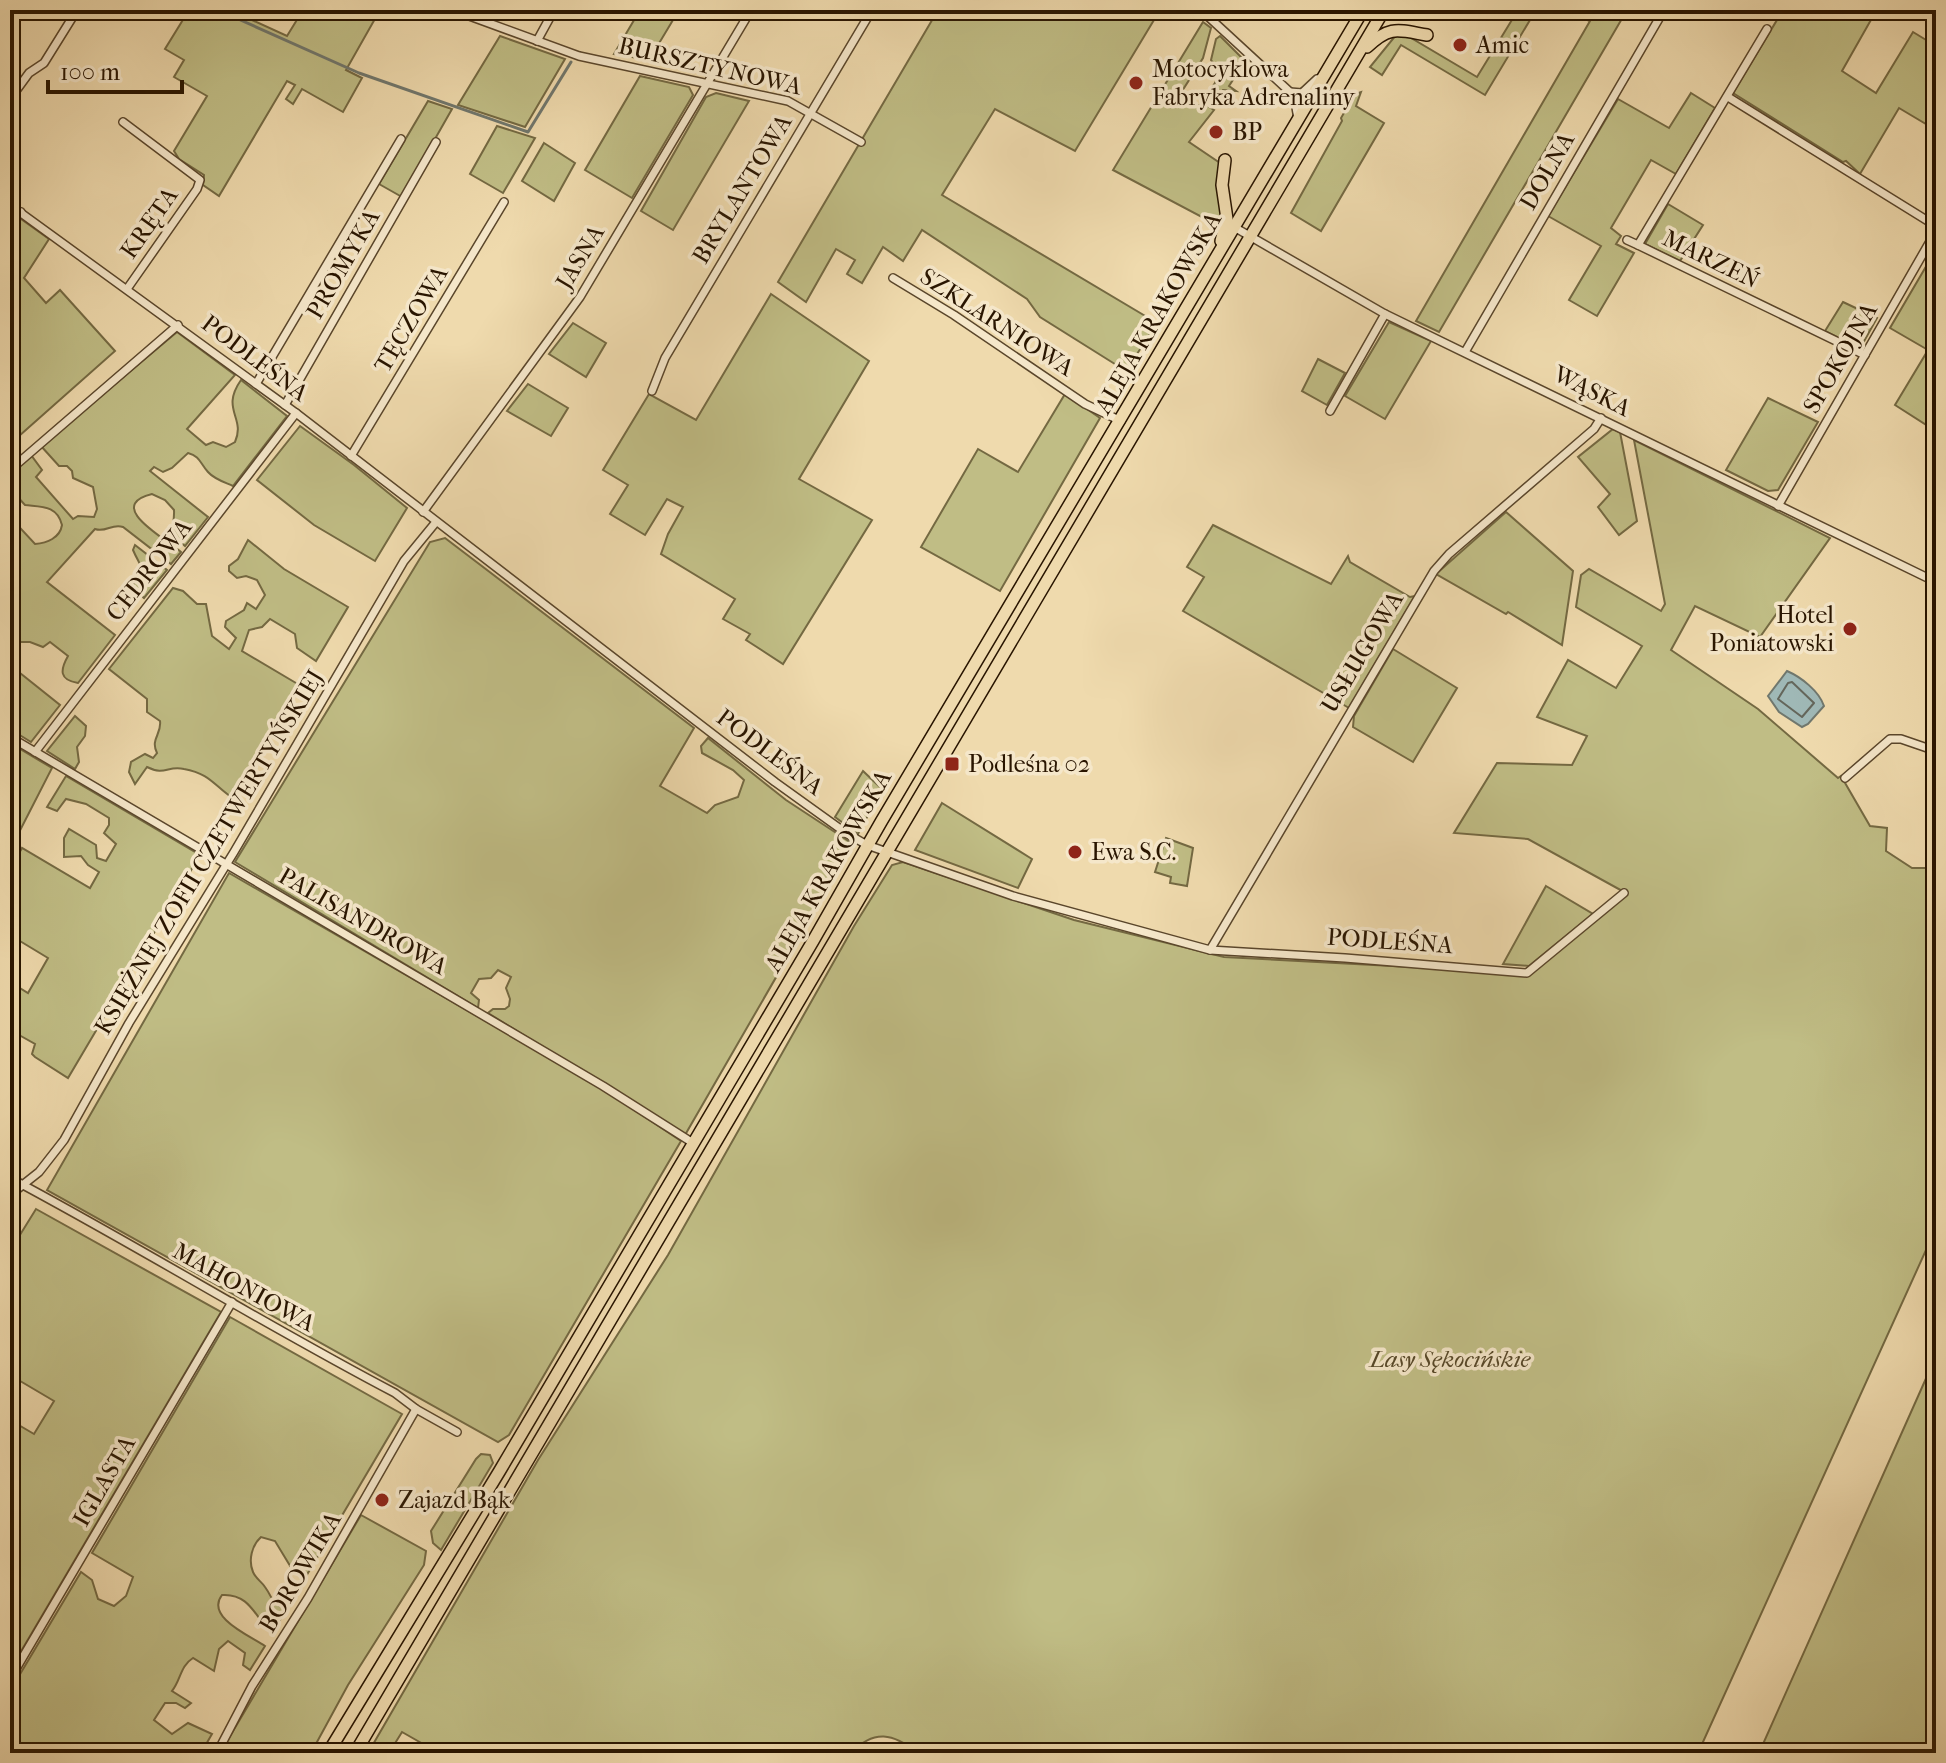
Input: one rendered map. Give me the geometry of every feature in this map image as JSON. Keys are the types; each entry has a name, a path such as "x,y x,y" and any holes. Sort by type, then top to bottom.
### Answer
{"main road":[{"name":"ALEJA KRAKOWSKA","path":"328,1753 499,1472 1363,10"},
{"name":"ALEJA KRAKOWSKA","path":"355,1753 1384,10"},
{"path":"1355,58 1381,34 1390,30 1427,35"},
{"path":"1215,261 1227,219 1222,185 1225,160"}],"street":[{"path":"10,99 29,73 44,63 77,10"},
{"name":"BURSZTYNOWA","path":"453,10 587,58 788,101 861,142"},
{"path":"477,19 482,10"},
{"path":"537,41 554,10"},
{"name":"JASNA","path":"423,512 580,297 751,10"},
{"name":"BRYLANTOWA","path":"652,391 665,358 872,10"},
{"path":"1201,10 1290,92 1298,119"},
{"name":"DOLNA","path":"1465,352 1664,10"},
{"name":"MARZEŃ","path":"1767,29 1638,245 1865,355"},
{"path":"1290,92 1306,91 1334,59"},
{"path":"1728,97 1936,228"},
{"name":"KRĘTA","path":"123,122 200,180 197,189 127,289"},
{"path":"256,384 401,139"},
{"name":"PROMYKA","path":"285,405 436,142"},
{"name":"TĘCZOWA","path":"351,456 504,202"},
{"name":"PODLEŚNA","path":"10,205 296,413 775,782 867,845 1013,896 1210,950 1527,973 1624,893"},
{"path":"10,222 21,212"},
{"name":"WĄSKA","path":"1234,227 1385,314 1936,582"},
{"name":"SPOKOJNA","path":"1778,506 1936,228"},
{"path":"1627,240 1638,245"},
{"name":"SZKLARNIOWA","path":"893,278 954,315 1085,404 1121,421"},
{"path":"1330,411 1385,314"},
{"path":"10,470 178,325"},
{"name":"CEDROWA","path":"35,752 296,413"},
{"name":"USŁUGOWA","path":"1210,950 1434,571 1449,554 1594,429 1601,418"},
{"name":"KSIĘŻNEJ ZOFII CZETWERTYŃSKIEJ","path":"10,1195 39,1172 64,1140 129,1023 404,561 436,522"},
{"name":"PALISANDROWA","path":"10,737 603,1086 693,1143"},
{"path":"1845,778 1890,739 1901,739 1936,751"},
{"name":"MAHONIOWA","path":"10,1178 395,1393 457,1432"},
{"name":"IGLASTA","path":"10,1679 232,1302"},
{"name":"BOROWIKA","path":"217,1753 252,1686 294,1621 416,1409"}],"green space":[{"path":"189,10 230,10 287,36 303,10 380,10 346,70 362,78 343,112 302,89 293,104 286,99 295,85 287,81 219,196 203,185 204,175 179,159 174,151 207,96 174,77 184,60 165,49"},
{"path":"640,10 679,10 649,60 614,54"},
{"path":"938,10 1160,10 1075,151 995,109 942,195 1157,323 1126,371 1040,317 1027,299 922,230 903,261 883,247 862,283 847,274 855,260 836,249 806,302 778,282"},
{"path":"1518,10 1536,10 1485,95 1401,45 1382,75 1370,67 1396,35 1406,35 1477,77"},
{"path":"1561,10 1627,10 1439,332 1416,321 1590,21"},
{"path":"1783,10 1876,11 1842,71 1876,93 1913,32 1936,46 1936,130 1899,108 1860,174 1846,161 1843,162 1733,93"},
{"path":"1203,22 1211,28 1203,58 1179,96 1196,106 1204,104 1214,110 1189,142 1220,163 1218,189 1224,211 1215,224 1113,170"},
{"path":"500,36 565,59 525,127 458,105"},
{"path":"1220,36 1254,70 1251,73 1242,66 1229,86 1236,91 1223,90 1215,101 1207,96 1221,73 1211,60 1216,39"},
{"path":"640,76 689,87 693,95 632,198 585,170"},
{"path":"1361,92 1356,106 1384,123 1321,231 1291,213 1341,118 1355,94"},
{"path":"716,93 749,101 673,230 641,211 706,97"},
{"path":"1691,93 1715,108 1676,174 1651,160 1611,228 1621,236 1616,244 1634,253 1597,316 1569,300 1601,246 1548,216 1618,99 1669,128"},
{"path":"428,101 452,109 402,197 379,184"},
{"path":"497,126 535,138 503,193 470,174"},
{"path":"544,143 575,163 554,201 522,181"},
{"path":"1668,204 1703,225 1680,261 1645,244"},
{"path":"21,219 49,239 24,278 46,303 60,290 115,351 10,444 10,228"},
{"path":"1931,258 1936,262 1936,417 1928,426 1895,405 1928,350 1890,328"},
{"path":"771,294 869,361 799,479 872,520 783,664 746,640 750,634 723,619 735,599 661,554 683,507 667,499 645,535 610,514 628,485 603,470 649,394 696,420"},
{"path":"1843,302 1877,318 1862,345 1856,347 1825,331"},
{"path":"1389,322 1431,341 1385,419 1345,396"},
{"path":"573,323 606,343 586,377 549,354"},
{"path":"177,332 235,375 187,429 206,445 213,442 226,447 235,442 238,426 233,399 241,380 287,416 233,486 213,477 197,458 188,453 172,468 163,472 154,467 150,471 208,517 185,546 173,533 174,510 165,500 152,494 139,499 134,506 143,523 181,552 171,564 123,527 95,529 47,582 115,635 78,683 64,677 68,656 50,642 43,647 19,642 10,658 10,517 35,544 52,539 62,525 52,510 25,505 15,494 12,496 10,474 31,455 42,470 36,477 73,519 78,516 94,517 97,509 93,487 73,478 67,466 59,466 41,446"},
{"path":"1318,359 1345,373 1327,405 1302,391"},
{"path":"528,384 568,408 551,436 507,411"},
{"path":"1065,394 1100,418 1000,591 921,547 978,449 1018,472"},
{"path":"1768,398 1818,422 1778,490 1768,491 1726,470"},
{"path":"300,426 407,508 375,561 314,525 257,480"},
{"path":"1613,429 1620,432 1637,521 1619,535 1598,507 1610,494 1578,457"},
{"name":"Lasy Sękocińskie","path":"1634,440 1830,538 1760,637 1695,606 1671,650 1758,709 1838,778 1841,776 1870,826 1887,828 1886,851 1912,868 1936,868 1936,1228 1698,1753 918,1753 900,1741 884,1736 868,1740 851,1753 439,1753 402,1732 389,1753 368,1753 538,1460 668,1255 854,926 892,865 903,862 1074,920 1224,957 1526,976 1626,893 1528,839 1454,833 1497,763 1572,765 1587,736 1537,717 1568,660 1616,688 1642,646 1576,607 1581,575 1589,569 1661,611 1665,604"},
{"path":"1506,512 1573,571 1562,645 1436,574"},
{"path":"1213,525 1331,584 1348,556 1350,562 1410,597 1415,596 1349,708 1183,611 1204,577 1187,567"},
{"path":"445,538 694,728 660,786 707,813 715,805 738,797 744,780 733,770 702,753 701,746 708,738 786,800 853,844 685,1135 488,1013 509,1006 506,988 511,977 498,970 491,978 479,979 471,993 479,1000 478,1008 235,862 430,542"},
{"path":"248,540 284,569 348,607 316,661 297,648 295,634 270,619 262,627 249,630 242,651 301,686 234,799 206,777 179,768 158,771 147,767 135,784 129,772 131,762 145,754 153,758 157,753 155,744 160,721 147,712 147,699 109,669 173,588 183,591 197,604 206,604 212,636 229,649 236,638 225,627 226,621 244,610 247,603 256,609 265,595 257,580 246,576 237,578 229,571 229,566 238,559"},
{"path":"135,545 167,570 144,598 131,587 142,569 133,550"},
{"path":"1393,649 1457,688 1413,762 1353,727 1354,716"},
{"path":"10,665 60,705 31,742 10,729"},
{"path":"75,716 86,726 85,736 77,747 79,762 75,769 47,751"},
{"path":"10,743 52,768 10,850"},
{"path":"863,771 882,789 858,834 835,817"},
{"path":"66,776 200,855 68,1078 32,1054 35,1044 19,1035 16,1040 10,1040 10,982 28,993 48,958 10,935 10,869 22,848 90,888 99,872 81,856 64,857 64,838 69,829 96,845 97,858 106,861 116,844 104,833 109,818 86,804 66,799 57,811 47,807"},
{"path":"942,803 1032,859 1018,888 915,850"},
{"path":"1166,838 1193,848 1187,886 1170,883 1171,877 1155,872"},
{"path":"229,873 597,1085 681,1141 509,1435 498,1442 47,1190"},
{"path":"1546,886 1593,914 1529,966 1503,964"},
{"path":"36,1209 221,1312 10,1670 10,1420 34,1434 54,1401 10,1375 10,1251"},
{"path":"230,1317 402,1414 305,1578 292,1569 275,1541 261,1537 255,1544 251,1558 253,1572 274,1602 286,1610 272,1633 240,1598 222,1595 218,1603 224,1618 265,1646 250,1670 243,1665 245,1653 228,1641 219,1649 214,1671 193,1658 172,1691 191,1703 185,1708 176,1703 165,1703 154,1720 172,1734 188,1723 212,1734 201,1753 10,1753 10,1691 81,1572 92,1580 98,1599 114,1606 126,1596 133,1577 92,1553"},
{"path":"1936,1356 1936,1753 1759,1753"},
{"path":"481,1454 490,1455 493,1463 441,1550 433,1543 431,1531"},
{"path":"361,1515 426,1551 424,1565 348,1685 311,1753 220,1753"}],"water":[{"path":"1787,671 1809,685 1824,706 1802,727 1779,712 1768,696"}],"waterway":[{"path":"144,15 227,14 359,73 528,132 571,62"}],"place":[{"name":"Amic","path":"1460,45"},
{"name":"Motocyklowa Fabryka Adrenaliny","path":"1136,83"},
{"name":"BP","path":"1216,132"},
{"name":"Hotel Poniatowski","path":"1850,629"},
{"name":"Podleśna 02","path":"952,764"},
{"name":"Ewa S.C.","path":"1075,852"},
{"name":"Zajazd Bąk","path":"382,1500"}]}
